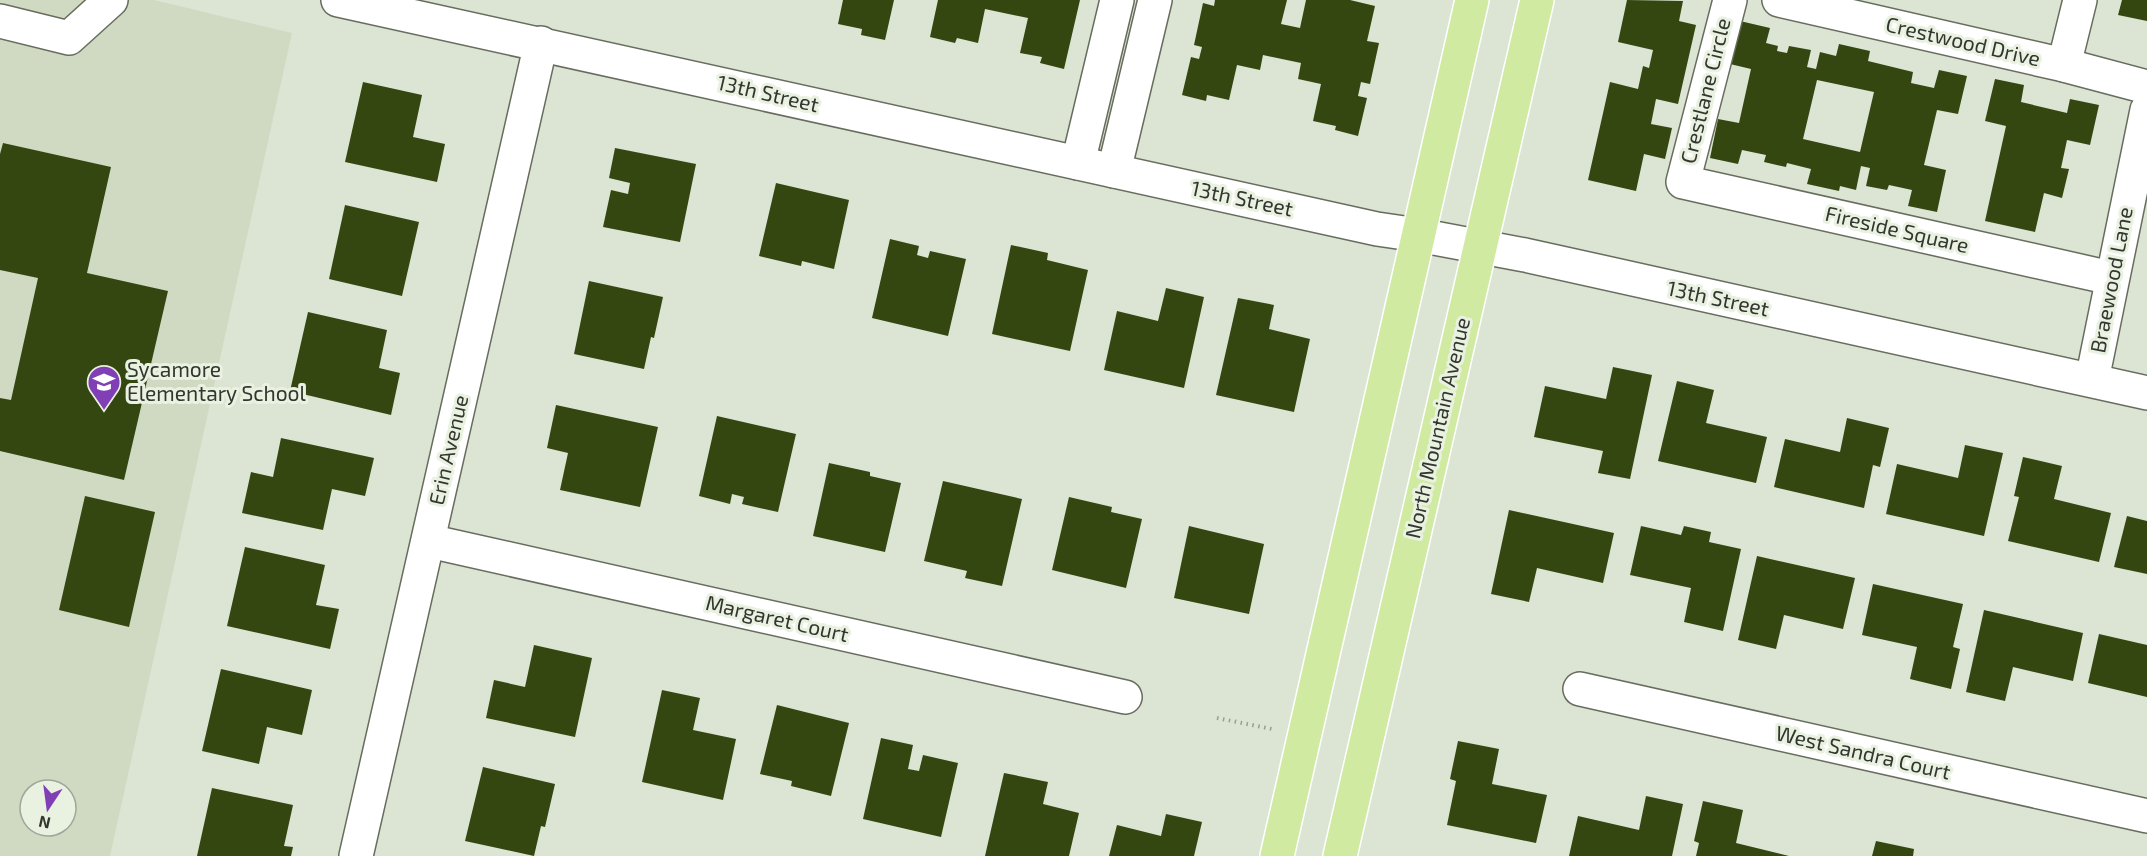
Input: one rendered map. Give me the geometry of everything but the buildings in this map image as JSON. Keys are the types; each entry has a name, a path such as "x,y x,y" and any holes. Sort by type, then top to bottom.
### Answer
{"main road":[{"path":"1277,856 1472,0"},
{"name":"North Mountain Avenue","path":"1340,856 1536,0"}],"street":[{"path":"0,21 69,38 111,0"},
{"path":"1078,163 1117,0"},
{"path":"1114,171 1155,0"},
{"name":"Crestlane Circle","path":"1683,183 1730,0"},
{"name":"Crestwood Drive","path":"1779,0 2064,65 2147,87"},
{"path":"2064,65 2080,0"},
{"name":"13th Street","path":"347,1 1377,229 1479,246 2147,393"},
{"name":"Erin Avenue","path":"356,856 541,43"},
{"name":"Braewood Lane","path":"2092,380 2147,110"},
{"name":"Fireside Square","path":"1683,183 2112,279"},
{"name":"Margaret Court","path":"429,541 1125,697"},
{"name":"West Sandra Court","path":"1580,689 2147,816"}],"path":[{"path":"1217,718 1276,730"}],"shaded area":[{"name":"Sycamore Elementary School","path":"0,0 154,0 292,33 110,856 0,856"}],"place":[{"name":"Sycamore Elementary School","path":"104,411"}]}
